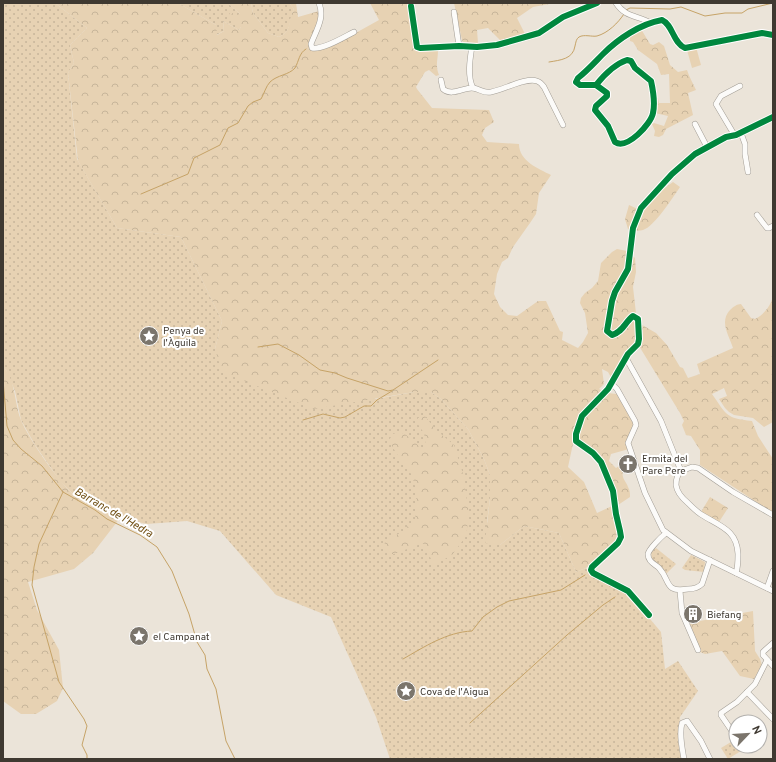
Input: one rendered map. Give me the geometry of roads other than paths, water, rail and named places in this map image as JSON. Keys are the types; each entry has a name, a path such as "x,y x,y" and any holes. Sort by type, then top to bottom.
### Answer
{"street":[{"path":"319,3 321,19 311,44 312,48 316,49 331,44 354,32"},
{"path":"411,6 418,48 497,45 539,33 563,17 597,3"},
{"path":"616,3 622,11 627,14 651,22"},
{"path":"454,12 459,46"},
{"path":"596,85 612,68 627,60 631,61 635,68 651,82 653,114 641,131 628,142 619,144 615,142 608,126 596,112 596,107 607,95 605,91 596,85 578,84 576,80 613,45 651,22 662,20 665,22 678,43 685,48 762,32 773,35"},
{"path":"472,46 470,65 473,88"},
{"path":"441,80 442,88 447,92 473,88 483,92 491,92 526,82 540,82 563,125"},
{"path":"735,136 716,104 721,96 740,86"},
{"path":"649,615 628,591 593,573 591,570 592,567 618,543 621,537 613,491 601,462 593,453 576,441 576,434 582,416 606,392 638,341 638,319 633,316 620,332 612,335 607,330 607,325 615,292 628,269 633,228 641,208 672,174 694,154 773,117"},
{"path":"695,124 707,147"},
{"path":"741,133 745,144 748,172"},
{"path":"757,215 767,228 773,226"},
{"path":"626,358 661,421 681,471"},
{"path":"611,383 620,394 635,423 629,440 629,446 645,493 662,528 666,533 691,551 773,592"},
{"path":"606,392 612,391 620,394"},
{"path":"736,573 738,569 738,548 734,538 727,530 701,514 681,497 676,482 677,476 681,471 692,467 698,468 733,492 773,515"},
{"path":"666,533 650,550 648,556 650,561 661,570 669,586 675,590 680,591 701,586 710,560"},
{"path":"767,588 773,571"},
{"path":"680,591 682,613 698,650"},
{"path":"773,643 763,652 764,657 773,666"},
{"path":"728,725 721,713 737,702 755,684 767,660"},
{"path":"747,692 773,718"},
{"path":"684,759 681,743 681,725 683,722 687,721 703,744 710,759"}],"waterway":[{"path":"626,10 630,8 670,9 681,7 705,16 725,13 742,13 748,9 773,3"},
{"path":"549,62 566,58 572,54 576,41 579,37 597,36 605,33 616,24 624,14"},
{"path":"141,194 188,174 194,158 220,145 228,128 238,123 248,106 261,99 270,82 295,68 300,55 306,49"},
{"path":"258,347 278,344 299,355 320,370 335,373 388,391 393,390 438,360"},
{"name":"Barranc de l'Hedra","path":"3,380 7,426 13,440 21,449 42,466 63,492 95,510 107,519 140,535 157,547 172,571 189,614 197,642 205,655 207,669 216,689 226,741 235,759"},
{"path":"303,420 323,414 340,418 345,417 364,406 371,406 377,400 392,391"},
{"path":"63,492 39,544 32,585 59,682 84,719 87,726 82,745 87,755 87,759"},
{"path":"403,659 427,645 445,637 472,631 483,617 509,601 561,590 585,575"},
{"path":"470,723 567,635 615,597"}],"place":[{"name":"Penya de l'Àguila","path":"149,336"},
{"name":"Ermita del Pare Pere","path":"628,464"},
{"name":"Biefang","path":"693,614"},
{"name":"el Campanat","path":"139,636"},
{"name":"Cova de l'Aigua","path":"406,691"}]}
